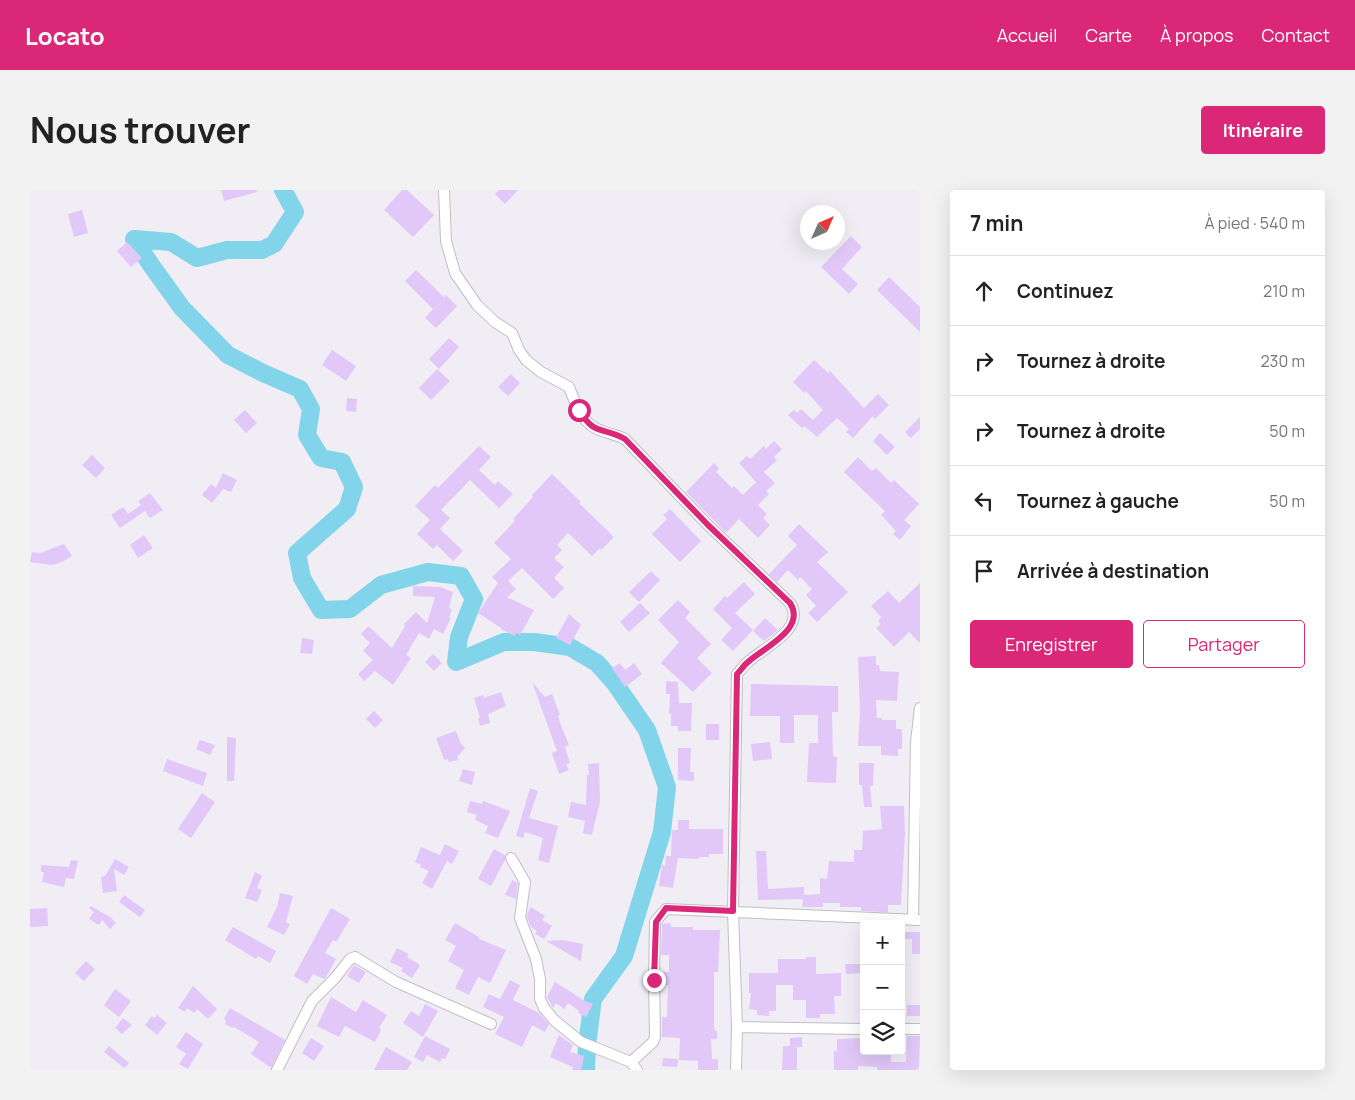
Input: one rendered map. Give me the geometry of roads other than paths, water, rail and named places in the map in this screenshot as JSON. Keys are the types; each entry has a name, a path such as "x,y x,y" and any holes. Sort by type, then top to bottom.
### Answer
{"street":[{"path":"444,190 446,241 455,273 477,305 495,322 512,333 519,350 526,360 541,372 569,387 579,410 590,426 601,431 616,434 625,439 708,525 793,607 793,623 776,643 748,662 737,674 733,911 737,1027 736,1070"},
{"path":"511,858 525,882 520,918 536,960 540,979 540,999 544,1008 555,1021 581,1042 634,1066 655,1038 656,922 666,908 916,920 916,742 920,708"},
{"path":"277,1070 312,1001 335,978 350,959 355,957 396,982 490,1024"},
{"path":"737,1027 860,1029"},
{"path":"905,1029 920,1029"}],"waterway":[{"path":"283,190 295,212 274,244 262,250 227,250 197,258 171,242 134,239 182,308 228,355 300,389 311,409 307,435 321,458 342,462 354,487 347,509 297,553 302,578 321,610 350,609 381,585 428,572 461,576 474,599 459,637 456,662 504,642 534,642 570,647 597,663 614,682 647,730 667,787 662,832 624,956 593,999 586,1070"}]}
